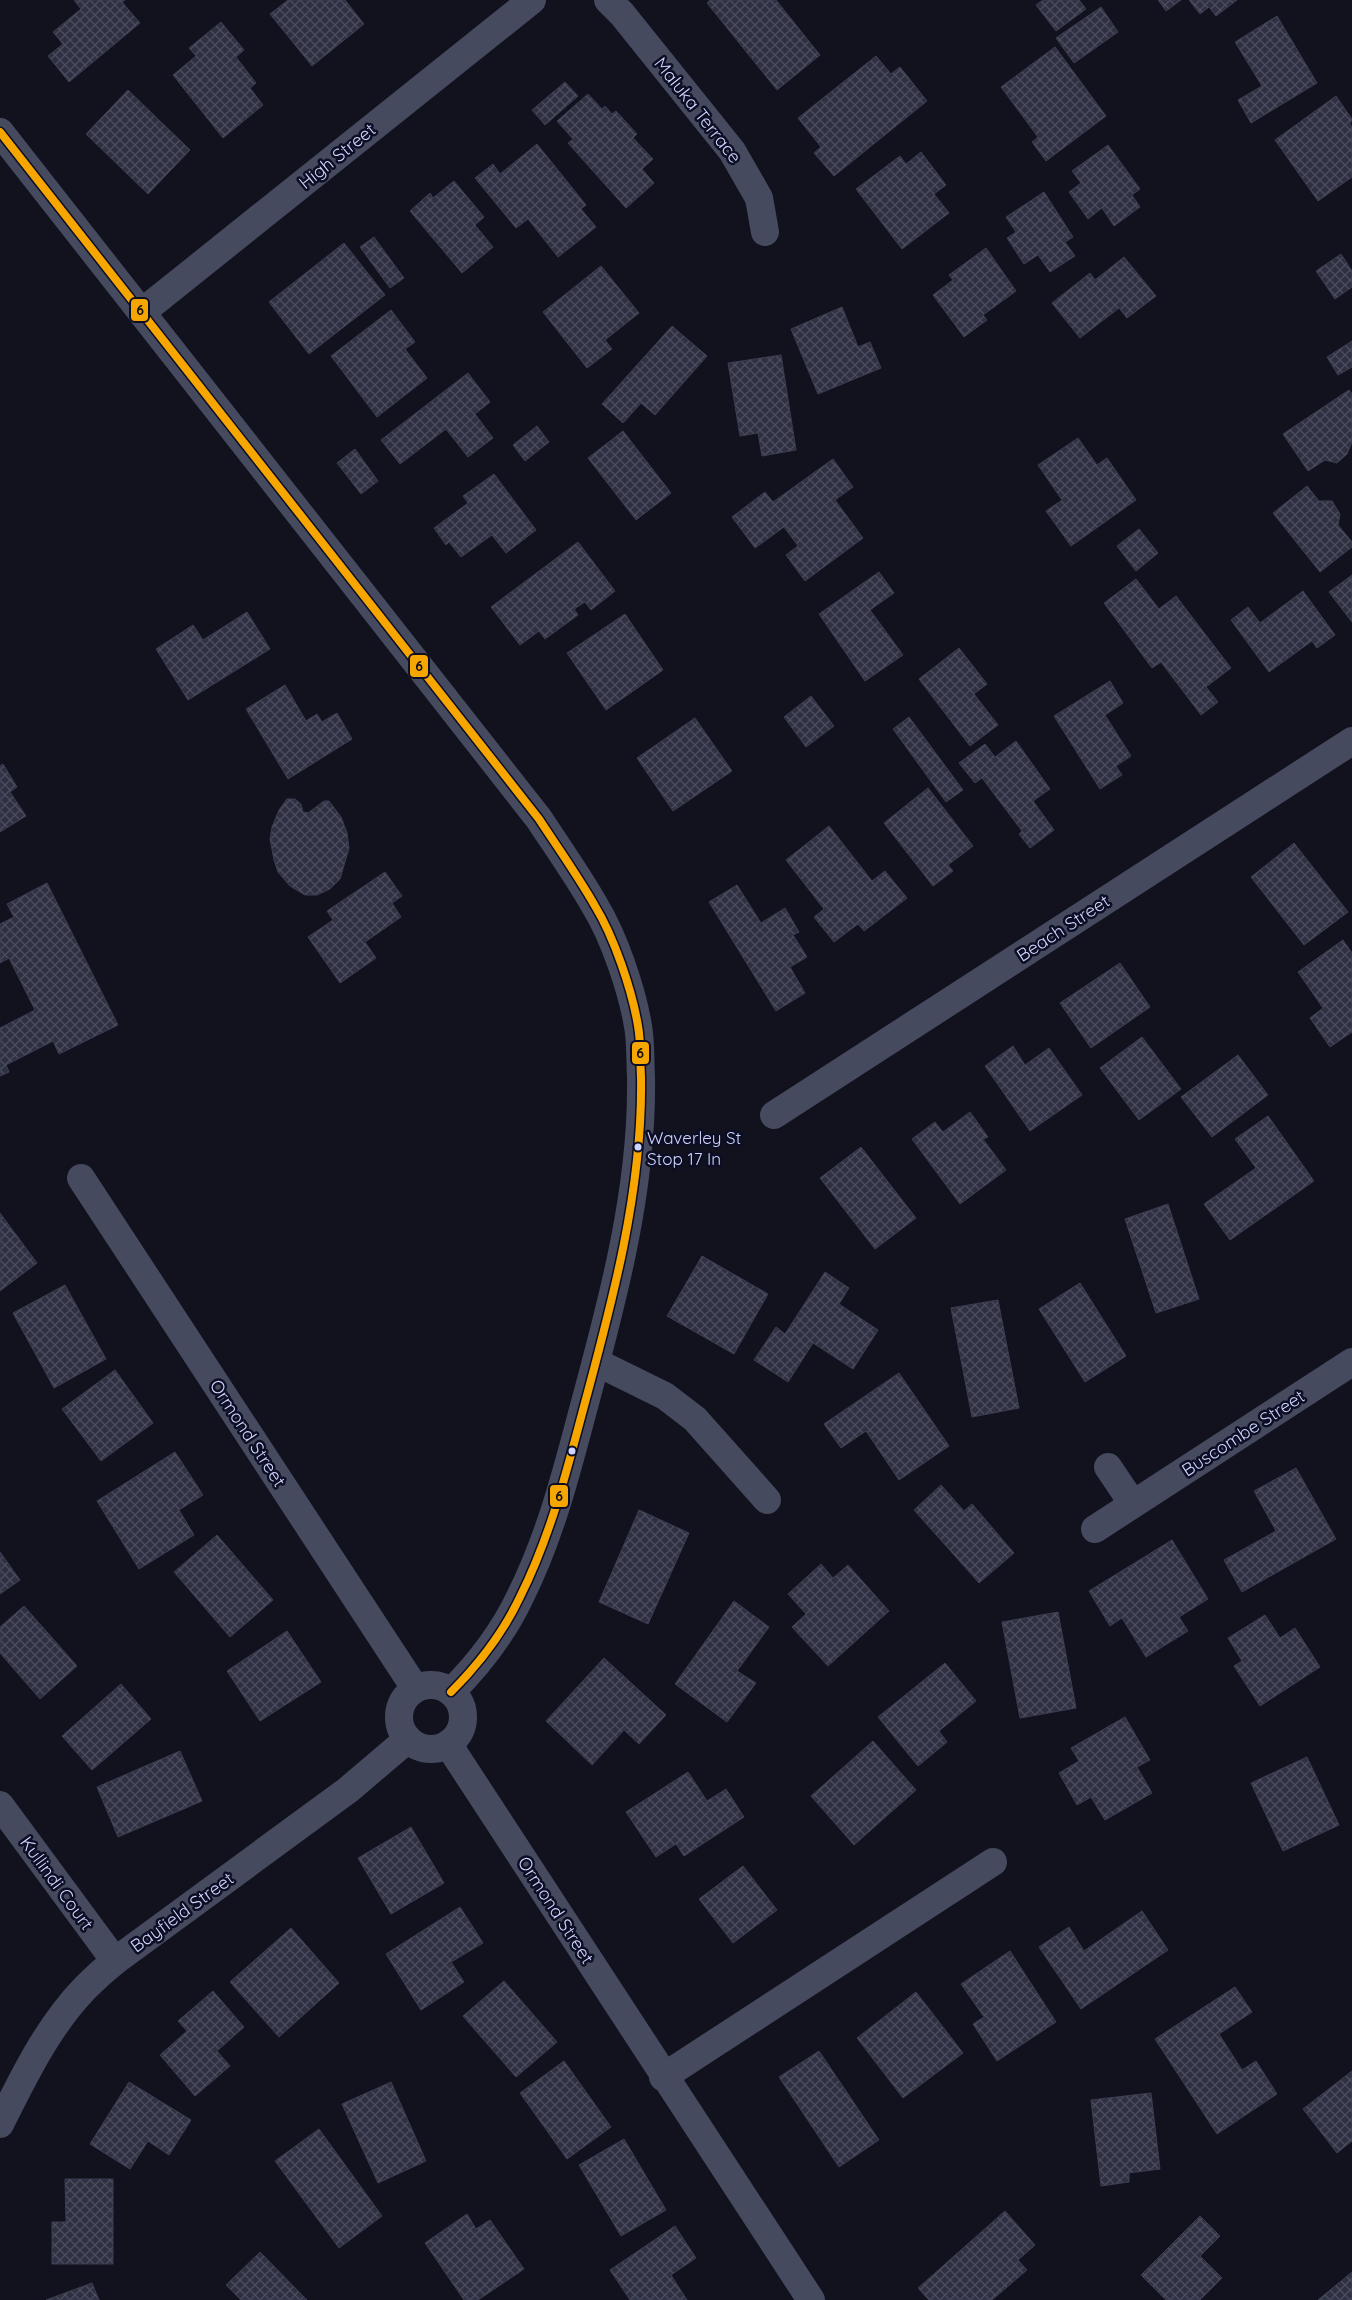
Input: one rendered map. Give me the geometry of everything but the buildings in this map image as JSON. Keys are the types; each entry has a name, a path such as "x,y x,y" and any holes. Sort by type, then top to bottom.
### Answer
{"street":[{"name":"High Street","path":"142,312 532,0"},
{"name":"Maluka Terrace","path":"608,0 622,14 732,151 759,198 765,232"},
{"path":"0,132 539,819 597,908 625,973 638,1026 641,1119 634,1187 596,1362 556,1510 538,1558 519,1600 503,1628 472,1672 451,1692"},
{"name":"Beach Street","path":"774,1115 1349,751"},
{"name":"Ormond Street","path":"81,1178 415,1688"},
{"path":"596,1362 665,1396 695,1418 767,1500"},
{"name":"Buscombe Street","path":"1095,1529 1352,1362"},
{"path":"1108,1467 1134,1504"},
{"path":"437,1685 451,1692 462,1709 463,1719 461,1728 448,1744 438,1748 427,1748 417,1745 408,1739 402,1730 399,1720 400,1709 404,1698 415,1688 437,1685"},
{"name":"Bayfield Street","path":"0,2124 32,2062 61,2016 85,1987 114,1961 348,1790 408,1739"},
{"name":"Ormond Street","path":"448,1744 663,2077 811,2300"},
{"name":"Kullindi Court","path":"0,1805 114,1961"},
{"path":"663,2077 993,1862"}],"transit line":[{"name":"6","path":"0,132 539,819 582,884 602,919 615,948 631,996 640,1038 640,1119 637,1161 624,1245 605,1329 564,1481 549,1528 531,1574 498,1635 481,1659 451,1692"}],"place":[{"name":"Waverley St Stop 17 In","path":"638,1147"}]}
